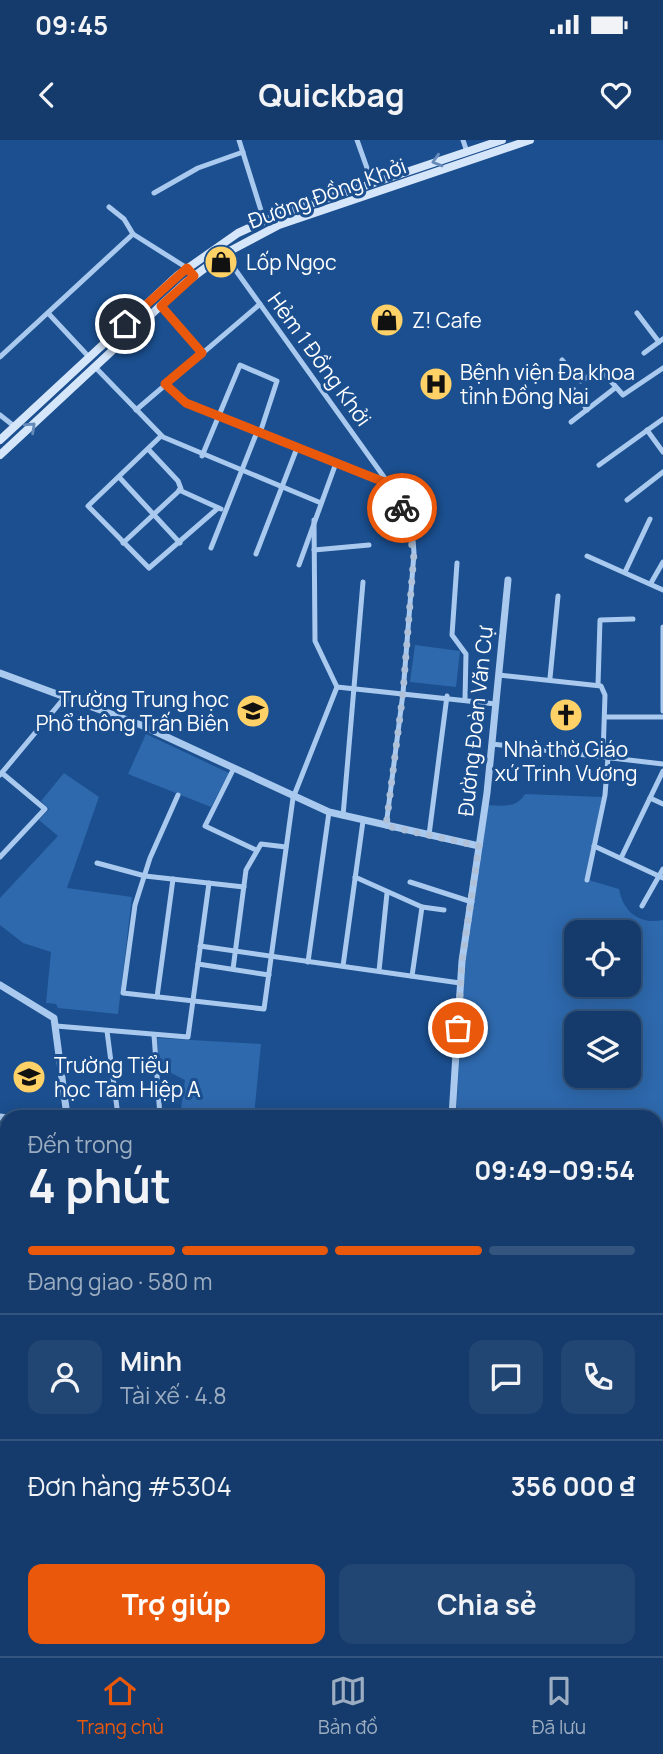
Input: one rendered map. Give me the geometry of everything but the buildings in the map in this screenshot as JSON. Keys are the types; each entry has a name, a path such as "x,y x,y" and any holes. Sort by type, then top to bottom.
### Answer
{"main road":[{"name":"Đường Đồng Khởi","path":"0,455 194,276 224,254 279,225 468,157 502,140"},
{"name":"Đường Đồng Khởi","path":"0,439 187,268 216,247 264,220 372,182 530,140"},
{"path":"187,268 194,276"},
{"path":"53,390 62,398"}],"street":[{"path":"239,140 264,220"},
{"path":"358,140 372,182"},
{"path":"463,140 468,157"},
{"path":"154,193 198,168 243,152"},
{"path":"109,207 124,219 133,234 187,268"},
{"path":"0,357 133,234"},
{"name":"Hẻm 1 Đồng Khởi","path":"224,254 389,484 400,503 414,547 403,693 386,826"},
{"path":"136,410 260,304"},
{"path":"161,306 202,353"},
{"path":"48,313 89,357"},
{"path":"637,313 661,340 645,354"},
{"path":"562,360 582,381 599,370 622,395 628,394 663,368"},
{"path":"202,456 235,369 243,366 277,381 259,433 211,548"},
{"path":"95,367 162,436 202,456 321,503"},
{"path":"165,384 181,400 389,484"},
{"path":"571,422 615,387"},
{"path":"574,390 587,410"},
{"path":"0,415 14,426"},
{"path":"599,465 663,419"},
{"path":"648,430 663,452"},
{"path":"162,436 88,506 149,568 218,508"},
{"path":"256,554 297,448"},
{"path":"148,449 178,481 179,491"},
{"path":"299,565 336,463"},
{"path":"627,500 663,472"},
{"path":"119,477 180,543"},
{"path":"179,491 226,512"},
{"path":"123,543 179,491"},
{"path":"625,572 650,519"},
{"path":"178,795 145,876 134,911 123,993 264,1009 293,798 337,687 315,641 314,520"},
{"path":"314,550 369,545"},
{"path":"587,556 663,590"},
{"path":"651,583 663,562"},
{"path":"457,563 452,635 466,654 465,699"},
{"name":"Đường Đoàn Văn Cự","path":"452,1110 460,983 492,744 508,580"},
{"path":"343,816 356,691 363,582"},
{"path":"550,678 558,596"},
{"path":"598,685 600,620 633,619"},
{"path":"663,627 663,711"},
{"path":"1,675 141,725 329,813 479,846"},
{"path":"499,675 550,678 598,685 604,689 605,795 587,880"},
{"path":"337,687 356,691 447,696 496,704"},
{"path":"429,835 447,696"},
{"path":"0,857 45,809 1,774 65,697"},
{"path":"605,717 663,717"},
{"path":"492,744 663,764"},
{"path":"234,768 205,826 256,850"},
{"path":"621,858 663,771"},
{"path":"650,799 663,804"},
{"path":"308,961 329,813"},
{"path":"343,966 363,821"},
{"path":"233,969 246,870 261,844 286,847"},
{"path":"594,845 661,877"},
{"path":"97,863 145,876 244,887"},
{"path":"642,906 661,877 663,869"},
{"path":"355,877 422,907 444,910"},
{"path":"157,997 173,879"},
{"path":"410,882 472,902"},
{"path":"56,1026 188,1037 209,883"},
{"path":"379,971 387,893"},
{"path":"412,976 422,907"},
{"path":"200,946 460,983"},
{"path":"198,964 269,975"},
{"path":"0,985 48,1011 54,1018 66,1110"},
{"path":"107,1031 117,1110"},
{"path":"155,1035 160,1110"}],"shaded area":[{"path":"415,645 460,651 456,687 410,682"},
{"path":"146,734 229,773 211,807 128,774"},
{"path":"64,773 99,797 67,888 132,897 118,1014 58,1008 56,1004 46,1003 51,952 23,943 0,925 0,898 58,836 39,820 49,809 41,801"},
{"path":"525,794 602,797 585,879 619,889 624,904 634,915 647,920 663,920 663,1110 456,1110 465,962 488,805 518,802"},
{"path":"157,1038 261,1044 255,1110 181,1110 185,1080 159,1067"}],"way so far":[{"path":"402,508 412,536 414,553 403,693 386,826 479,846 462,961 458,1028"}],"place":[{"name":"Lốp Ngọc","path":"221,262"},
{"name":"Z! Cafe","path":"387,320"},
{"name":"Bệnh viện Đa khoa tỉnh Đồng Nai","path":"436,384"},
{"name":"Trường Trung học Phổ thông Trấn Biên","path":"253,711"},
{"name":"Nhà thờ Giáo xứ Trinh Vương","path":"566,715"},
{"name":"Trường Tiểu học Tam Hiệp A","path":"29,1077"}],"route":[{"path":"125,324 187,268 194,276 161,306 202,353 165,384 186,403 389,484 402,508"}]}
